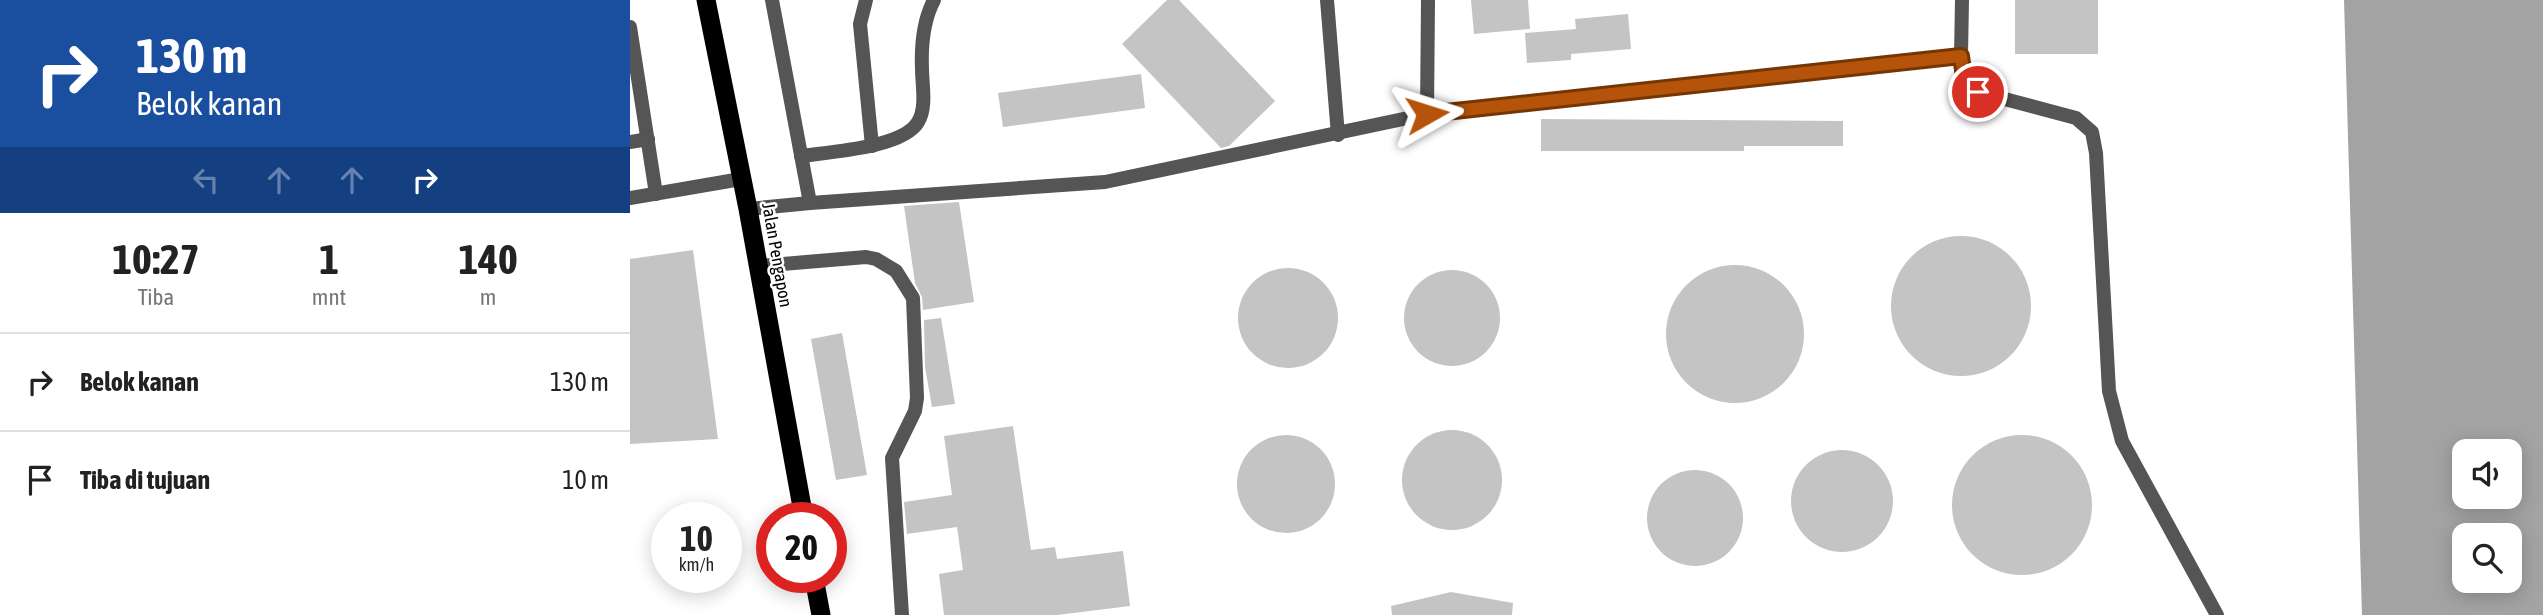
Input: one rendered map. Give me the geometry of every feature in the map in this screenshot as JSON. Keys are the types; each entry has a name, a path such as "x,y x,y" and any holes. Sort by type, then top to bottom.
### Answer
{"highway":[{"name":"Jalan Pengapon","path":"706,0 748,209 801,502"},
{"path":"817,593 821,615"}],"lane":[{"path":"772,0 810,203"},
{"path":"866,0 860,24 872,146"},
{"path":"801,156 872,146 906,134 918,122 923,104 923,32 934,0"},
{"path":"1327,0 1338,135"},
{"path":"1427,114 1428,0"},
{"path":"1962,0 1961,56 1965,84 1978,92 2076,118 2092,132 2096,153 2109,391 2116,419 2132,460 2217,615"},
{"path":"630,27 656,194"},
{"path":"748,209 1105,182 1338,135 1427,114 1961,56"},
{"path":"630,142 648,139"},
{"path":"630,198 741,179"},
{"path":"758,266 856,257 876,259 897,271 913,298 917,398 915,411 892,458 902,615"}],"shaded area":[{"path":"2344,0 2543,0 2543,615 2362,615"}],"building":[{"path":"1167,0 1179,0 1275,101 1229,146 1221,148 1122,44"},
{"path":"1471,0 1528,0 1530,29 1474,34"},
{"path":"2015,0 2098,0 2098,54 2015,54"},
{"path":"1628,14 1631,49 1571,54 1571,60 1527,63 1525,33 1576,29 1575,19"},
{"path":"1141,74 1145,108 1003,127 998,93"},
{"path":"1541,119 1843,121 1843,146 1744,146 1744,151 1541,151"},
{"path":"959,202 974,302 923,310 922,297 915,283 904,206"},
{"path":"1961,236 1988,242 2010,257 2025,279 2031,306 2025,333 2010,355 1988,370 1961,376 1934,370 1912,355 1897,333 1891,306 1897,279 1912,257 1934,242"},
{"path":"693,250 718,439 630,444 630,259"},
{"path":"1735,265 1762,270 1784,285 1799,307 1804,334 1799,361 1784,383 1762,398 1735,403 1708,398 1686,383 1671,361 1666,334 1671,307 1686,285 1708,270"},
{"path":"1288,268 1316,276 1330,290 1338,318 1330,346 1316,360 1288,368 1260,360 1246,346 1238,318 1246,290 1260,276"},
{"path":"1452,270 1470,274 1486,284 1496,300 1500,318 1496,336 1486,352 1470,362 1452,366 1434,362 1418,352 1408,336 1404,318 1408,300 1418,284 1434,274"},
{"path":"941,318 955,404 932,407 925,367 924,320"},
{"path":"842,333 867,475 836,480 811,339"},
{"path":"1013,426 1031,550 1055,547 1057,559 1123,551 1130,606 1057,615 944,615 939,574 963,570 957,527 907,534 904,502 952,495 944,436"},
{"path":"1452,430 1471,434 1487,445 1498,461 1502,480 1498,499 1487,515 1471,526 1452,530 1433,526 1417,515 1406,499 1402,480 1406,461 1417,445 1433,434"},
{"path":"1286,435 1305,439 1321,449 1331,465 1335,484 1331,503 1321,519 1305,529 1286,533 1267,529 1251,519 1241,503 1237,484 1241,465 1251,449 1267,439"},
{"path":"2022,435 2049,441 2071,456 2086,478 2092,505 2086,532 2071,554 2049,569 2022,575 1995,569 1973,554 1958,532 1952,505 1958,478 1973,456 1995,441"},
{"path":"1842,450 1862,454 1878,465 1889,481 1893,501 1889,521 1878,537 1862,548 1842,552 1822,548 1806,537 1795,521 1791,501 1795,481 1806,465 1822,454"},
{"path":"1695,470 1713,473 1729,484 1740,500 1743,518 1740,536 1729,552 1713,563 1695,566 1677,563 1661,552 1650,536 1647,518 1650,500 1661,484 1677,473"},
{"path":"1451,592 1513,603 1512,615 1392,615 1391,606"}],"route":[{"path":"1427,114 1961,56 1965,84 1978,92"}]}
